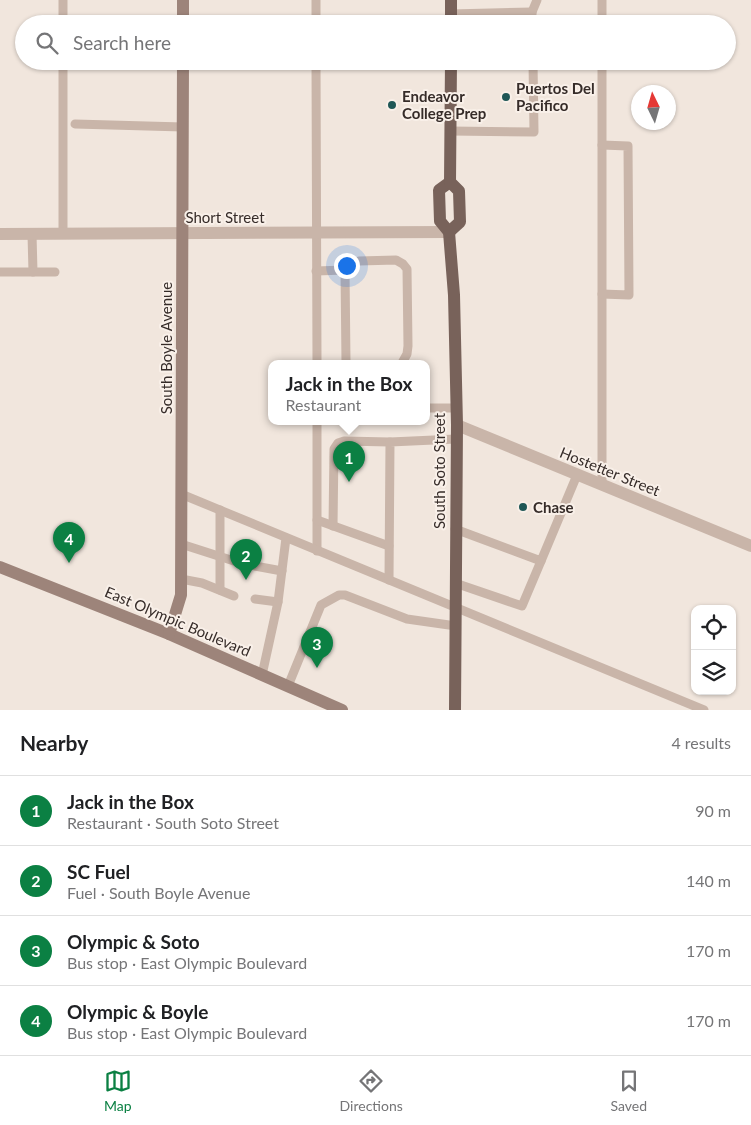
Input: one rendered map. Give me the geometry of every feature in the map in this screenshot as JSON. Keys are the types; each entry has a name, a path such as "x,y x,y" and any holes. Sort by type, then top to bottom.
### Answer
{"main road":[{"path":"183,0 183,15"},
{"path":"451,0 451,15"},
{"name":"South Boyle Avenue","path":"169,634 180,595 181,579 183,70"},
{"name":"South Soto Street","path":"449,232 460,222 459,191 450,182 451,70"},
{"name":"South Soto Street","path":"450,182 439,190 440,221 449,232 454,295 456,408 455,710"},
{"name":"East Olympic Boulevard","path":"0,567 169,634 342,710"}],"street":[{"name":"Short Street","path":"0,234 449,232"},
{"name":"Hostetter Street","path":"456,425 751,546"}],"lane":[{"path":"63,0 63,15"},
{"path":"316,0 316,15"},
{"path":"497,15 532,12 537,0"},
{"path":"602,0 602,15"},
{"path":"63,70 63,234"},
{"path":"316,70 317,360"},
{"path":"450,131 534,132 533,70"},
{"path":"602,70 602,485"},
{"path":"74,124 183,127"},
{"path":"602,145 628,146 629,295 602,294"},
{"path":"32,234 33,272"},
{"path":"316,271 345,270 359,261 396,260 403,264 407,269 408,346 404,360"},
{"path":"345,270 346,360"},
{"path":"0,272 55,272"},
{"path":"430,408 456,408"},
{"path":"317,425 317,551"},
{"path":"333,526 334,449 338,443 344,440 390,442 456,440"},
{"path":"389,580 390,442"},
{"path":"455,583 522,606 577,475"},
{"path":"181,494 704,710"},
{"path":"220,510 220,590"},
{"path":"317,520 389,546"},
{"path":"455,529 541,561"},
{"path":"262,675 278,602 286,538"},
{"path":"181,544 234,561"},
{"path":"255,566 282,571"},
{"path":"181,579 202,583 234,596"},
{"path":"288,686 321,605 338,595 345,595 407,619 456,626"},
{"path":"255,599 278,602"}],"place":[{"name":"Puertos Del Pacifico","path":"506,97"},
{"name":"Endeavor College Prep","path":"392,105"},
{"name":"Jack in the Box","path":"349,482"},
{"name":"Chase","path":"523,507"},
{"name":"Olympic & Boyle","path":"69,563"},
{"name":"SC Fuel","path":"246,580"},
{"name":"Olympic & Soto","path":"317,668"}]}
